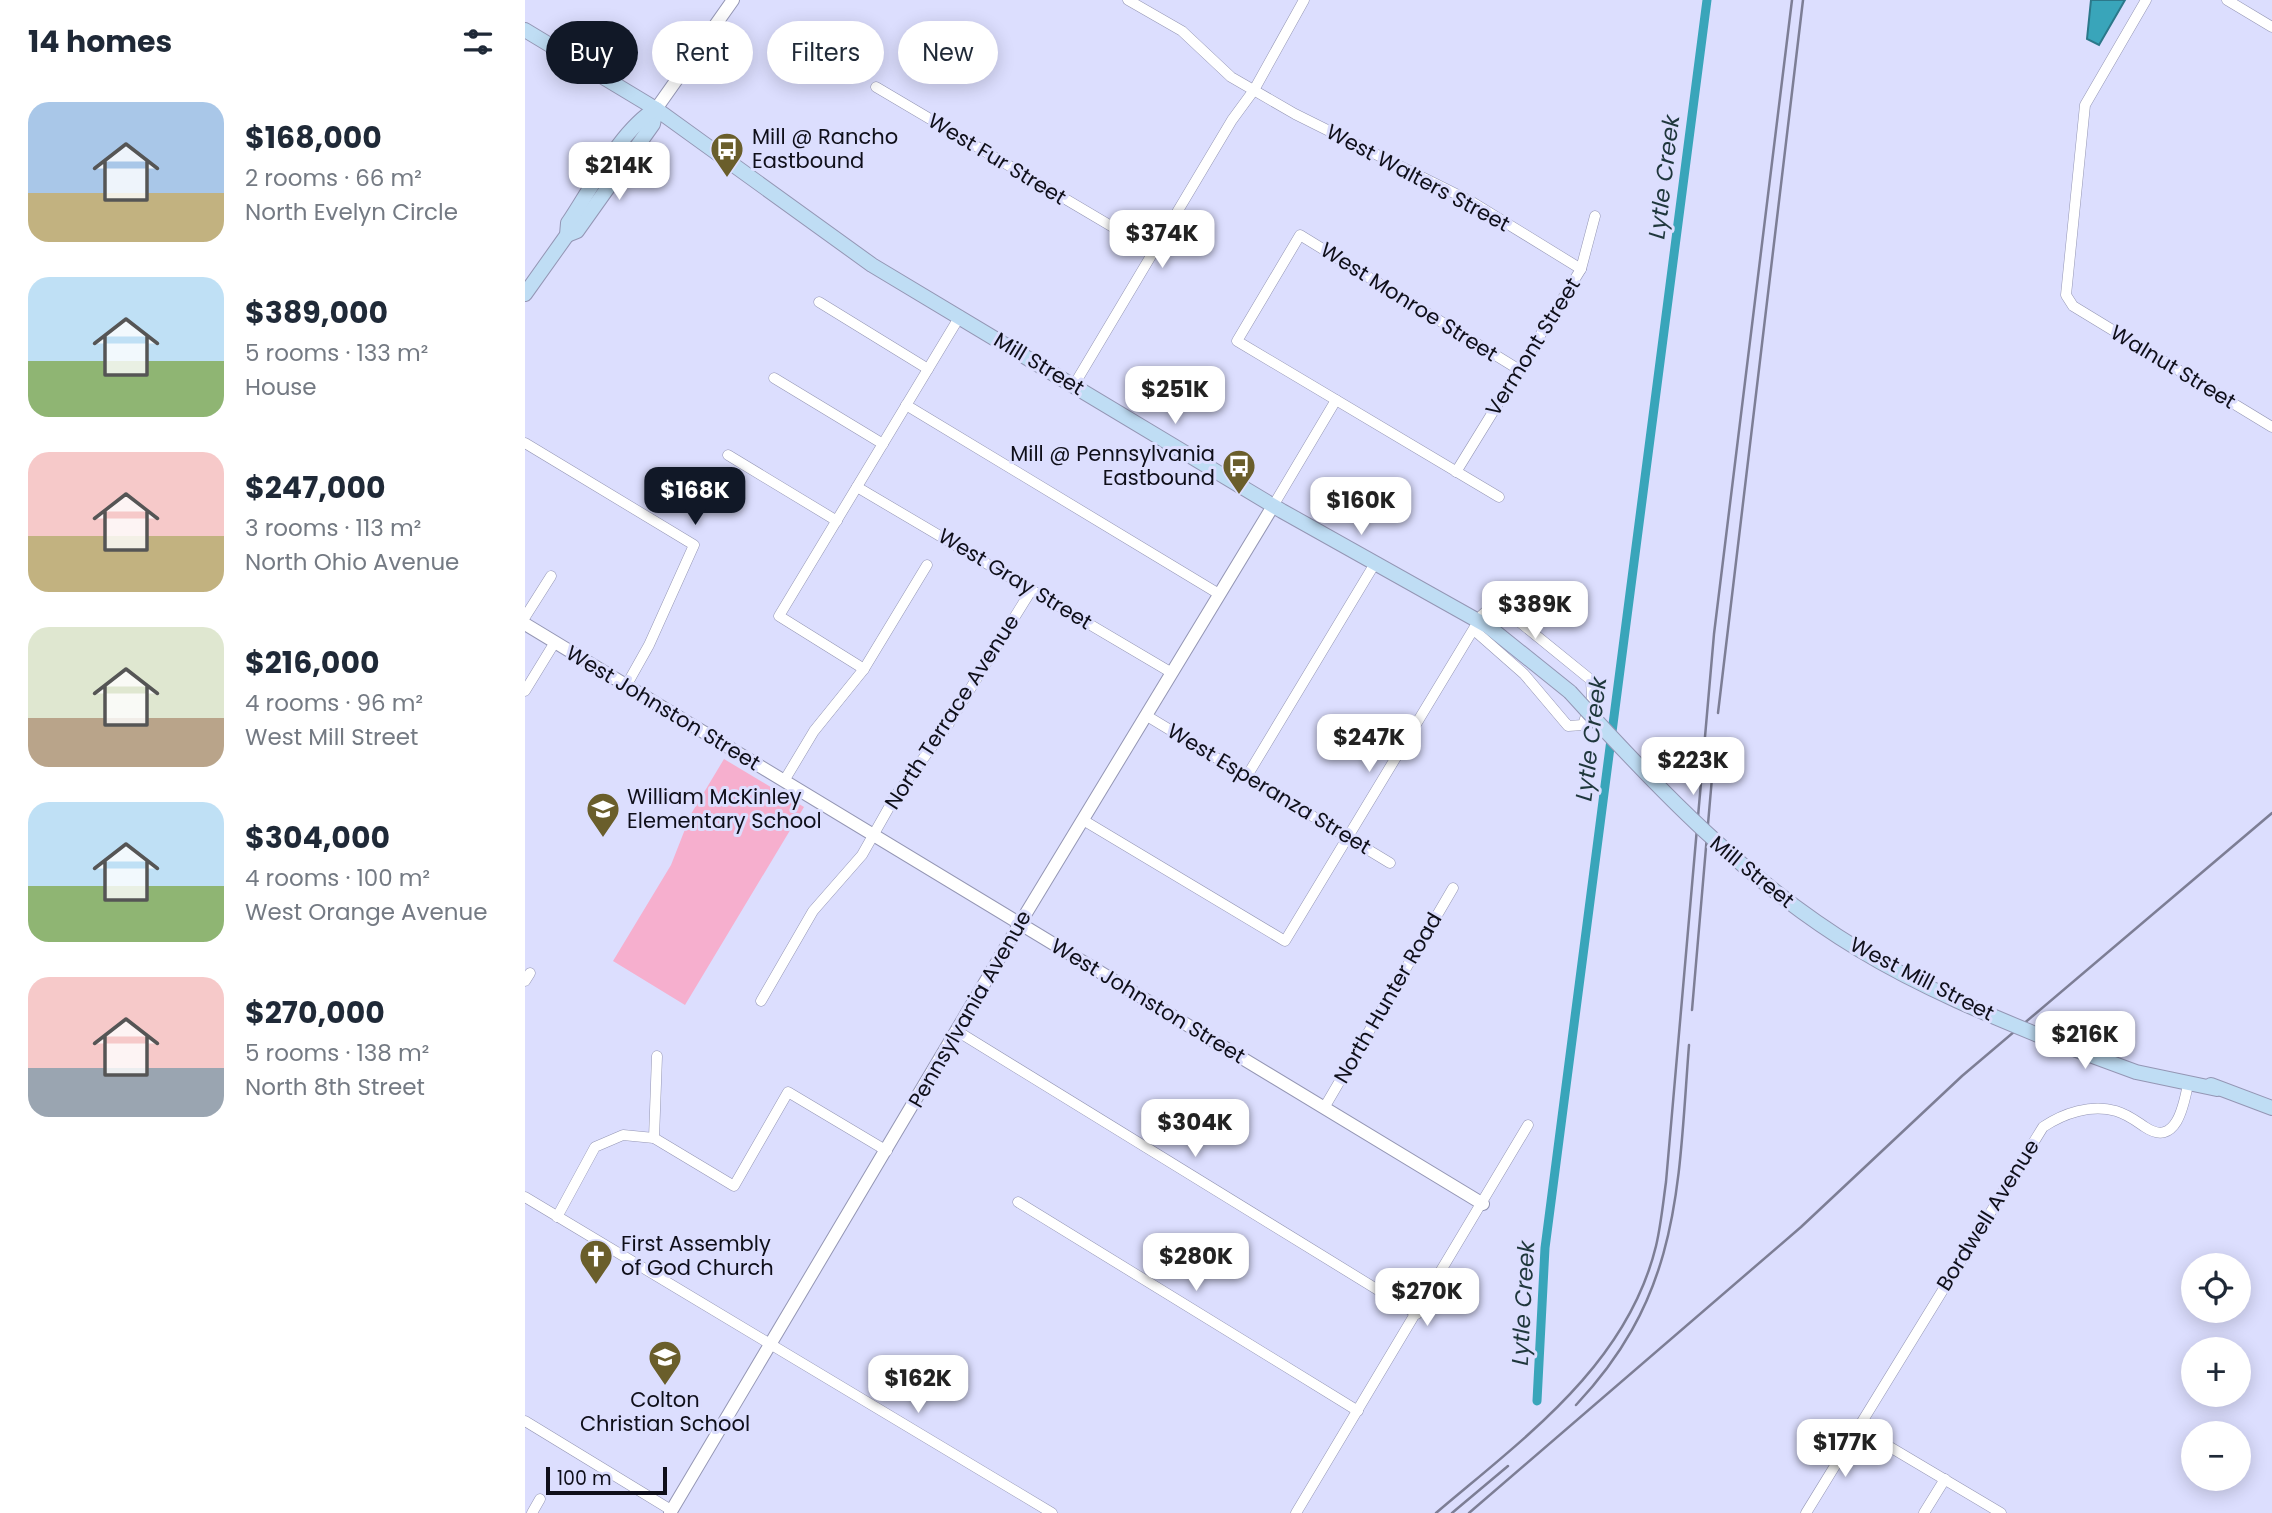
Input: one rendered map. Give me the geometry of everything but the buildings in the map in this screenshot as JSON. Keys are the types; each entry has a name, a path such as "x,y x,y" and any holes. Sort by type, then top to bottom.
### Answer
{"main road":[{"name":"Mill Street","path":"525,30 656,109 839,244 1476,626 1570,692 1702,831 1805,915"},
{"path":"525,294 567,235 577,231 653,124 656,109"},
{"name":"West Mill Street","path":"1805,915 1915,981 2060,1044 2121,1064 2136,1072 2217,1088 2272,1108"},
{"name":"West Mill Street","path":"2121,1064 2208,1082 2217,1088"}],"street":[{"name":"West Walters Street","path":"1128,0 1182,31 1218,67 1254,90 1463,197 1581,269"},
{"path":"1074,385 1222,137 1254,90 1304,0"},
{"name":"Walnut Street","path":"2146,0 2089,97 2083,114 2066,295 2073,306 2272,427"},
{"path":"2227,0 2272,27"},
{"path":"656,109 728,2"},
{"name":"West Fur Street","path":"876,87 1155,252"},
{"name":"Vermont Street","path":"1456,472 1581,269 1595,216"},
{"name":"West Monroe Street","path":"1336,400 1237,341 1300,235 1518,369"},
{"path":"819,302 928,369"},
{"path":"864,669 779,616 960,316"},
{"path":"774,378 883,444"},
{"path":"1273,506 1336,400 1499,497"},
{"path":"906,405 1219,594"},
{"path":"525,443 694,545 649,645 627,685"},
{"path":"728,455 837,521"},
{"name":"West Gray Street","path":"857,486 1172,673"},
{"name":"Pennsylvania Avenue","path":"670,1512 768,1344 887,1151 1020,924 1273,506"},
{"path":"784,781 814,731 864,669 927,565"},
{"path":"1247,776 1374,565"},
{"path":"525,617 551,576"},
{"name":"North Terrace Avenue","path":"761,1000 813,911 852,868 896,795 946,728 1032,589"},
{"path":"1083,820 1285,941 1476,626 1486,611 1500,608 1591,680 1592,697 1583,725 1568,726 1524,674 1476,626"},
{"name":"West Johnston Street","path":"525,624 1483,1204"},
{"path":"525,691 555,642"},
{"name":"West Esperanza Street","path":"1147,716 1390,863"},
{"name":"North Hunter Road","path":"1324,1108 1453,888"},
{"path":"957,1031 1417,1314"},
{"path":"653,1138 657,1056"},
{"name":"Bordwell Avenue","path":"1858,1428 2043,1128 2057,1118 2094,1108 2116,1111 2147,1129 2161,1133 2174,1128 2181,1117 2188,1084"},
{"path":"557,1217 595,1147 623,1135 653,1138 734,1186 788,1092 887,1151"},
{"path":"1296,1513 1528,1125"},
{"path":"525,1197 1052,1513"},
{"path":"1018,1202 1358,1411"},
{"path":"525,1421 670,1512"},
{"path":"1806,1513 1858,1428 2001,1513"},
{"path":"1924,1513 1945,1479"},
{"path":"532,1513 540,1499"}],"shaded area":[{"path":"724,759 804,807 685,1005 613,961 671,865 691,814"}],"water":[{"path":"2091,0 2125,0 2099,45 2087,39"}],"waterway":[{"name":"Lytle Creek","path":"1537,1401 1545,1248 1707,0"}],"railway":[{"path":"1436,1513 1537,1427 1597,1363 1622,1327 1642,1289 1656,1246 1666,1182 1714,634 1792,0"},
{"path":"1718,713 1803,0"},
{"path":"1692,1010 1713,766"},
{"path":"1469,1513 1801,1227 1962,1076 2272,813"},
{"path":"1576,1405 1611,1363 1636,1322 1655,1280 1668,1237 1676,1192 1689,1045"},
{"path":"1452,1513 1508,1466"}],"place":[{"name":"Mill @ Rancho Eastbound","path":"727,179"},
{"name":"Mill @ Pennsylvania Eastbound","path":"1239,496"},
{"name":"William McKinley Elementary School","path":"603,839"},
{"name":"First Assembly of God Church","path":"596,1286"},
{"name":"Colton Christian School","path":"665,1387"}]}
